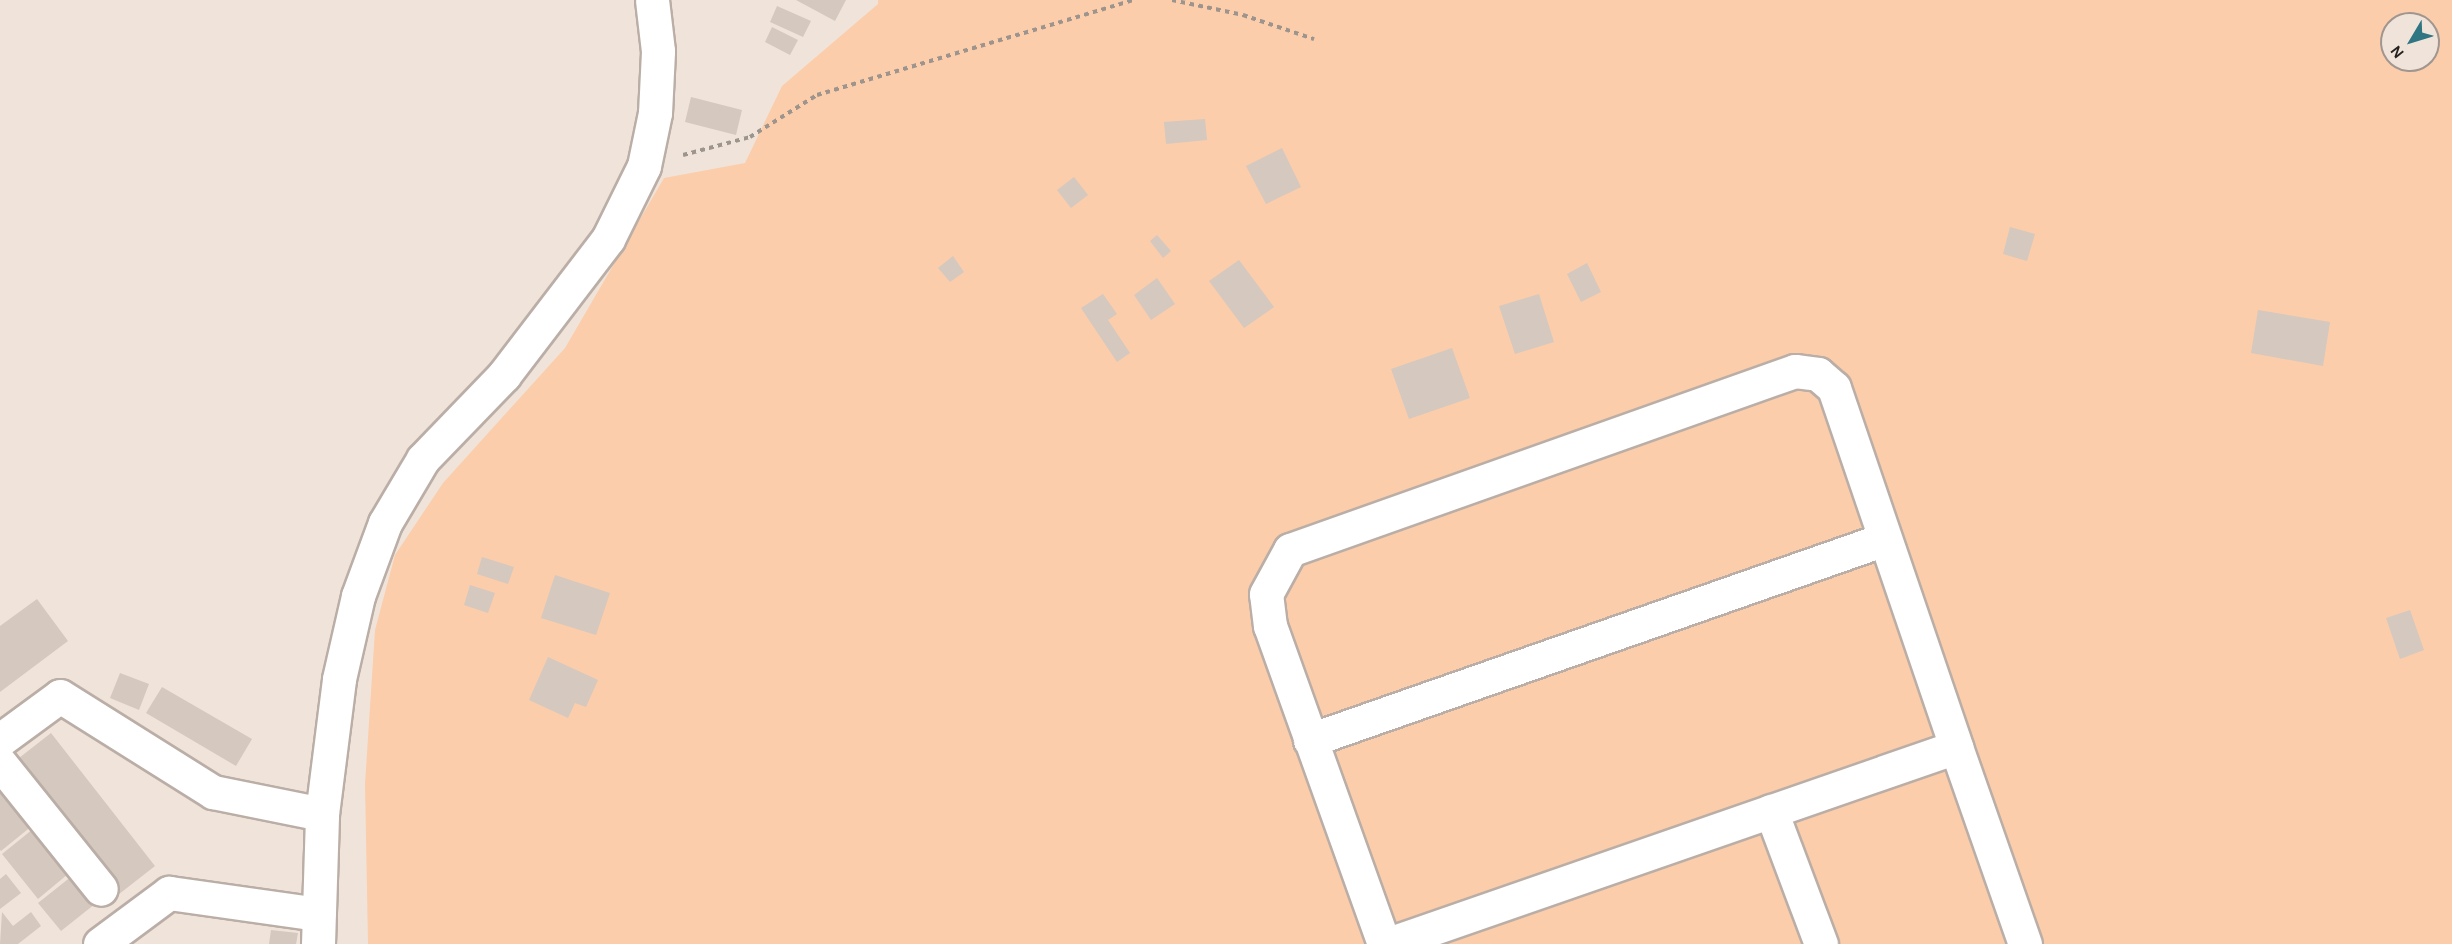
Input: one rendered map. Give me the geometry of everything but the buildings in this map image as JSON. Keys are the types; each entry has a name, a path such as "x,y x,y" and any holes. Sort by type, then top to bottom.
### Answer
{"street":[{"path":"99,944 169,892 319,929 322,814 339,679 357,596 385,523 423,459 504,375 608,239 644,166 655,112 658,51 652,0"},
{"path":"1956,747 1386,944 1270,626 1266,594 1290,550 1795,371 1818,374 1834,388 2025,944"},
{"path":"1310,740 1885,539"},
{"path":"0,740 60,696 213,792 322,814"},
{"path":"0,763 101,889"},
{"path":"1771,811 1821,944"}],"path":[{"path":"644,166 750,137 818,95 1133,0"},
{"path":"1172,0 1243,15 1314,39"}],"shaded area":[{"path":"878,0 2452,0 2452,944 368,944 365,784 375,630 395,555 443,483 565,348 664,178 745,163 782,86 878,4"}]}
